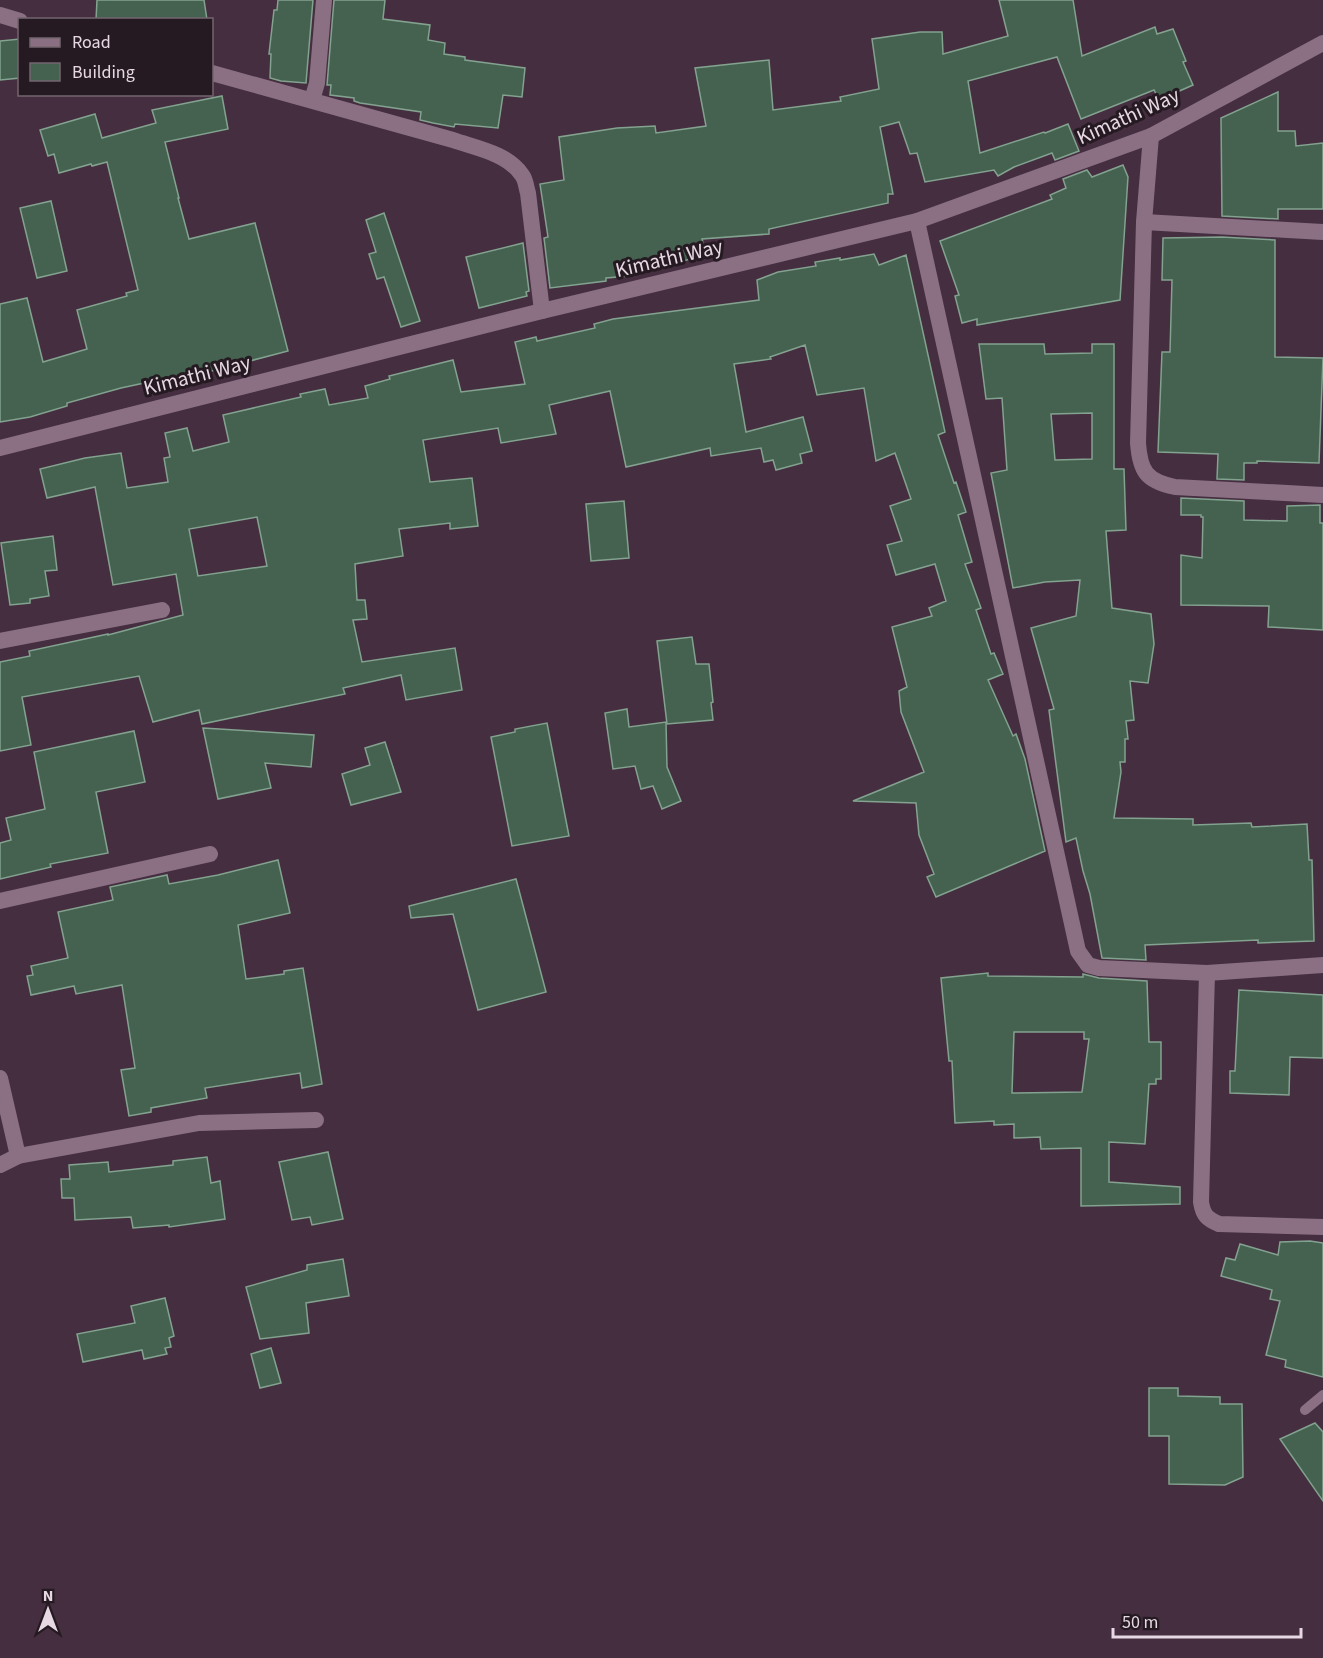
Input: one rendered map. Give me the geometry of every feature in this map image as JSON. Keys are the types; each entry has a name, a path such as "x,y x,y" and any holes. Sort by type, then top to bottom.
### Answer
{"street":[{"path":"312,100 317,83 324,0"},
{"path":"0,15 18,20"},
{"name":"Kimathi Way","path":"0,448 542,311 917,221 1151,136 1323,43"},
{"path":"213,73 453,140 490,152 512,164 524,176 528,193 542,311"},
{"path":"1151,136 1144,222 1139,462 1147,476 1159,484 1175,487 1323,495"},
{"path":"917,221 1078,951 1088,966 1207,973 1323,965"},
{"path":"1144,222 1323,232"},
{"path":"0,641 162,610"},
{"path":"0,901 210,854"},
{"path":"1207,973 1201,1202 1203,1213 1208,1219 1219,1224 1323,1227"},
{"path":"0,1078 18,1156"},
{"path":"0,1165 18,1156 199,1123 316,1120"}],"lane":[{"path":"1305,1410 1323,1395"}],"building":[{"path":"97,0 204,0 207,18 96,18"},
{"path":"278,0 313,0 306,83 270,78 271,54 269,54 274,10 277,10"},
{"path":"334,0 385,0 383,19 430,25 428,40 445,43 444,54 465,57 465,60 525,68 522,97 503,95 498,128 455,124 454,127 433,123 420,120 421,112 360,103 354,101 354,98 330,95 331,85 327,85"},
{"path":"999,0 1073,0 1082,56 1155,27 1157,34 1173,29 1193,85 1159,100 1154,90 1081,119 1057,57 968,81 980,153 1068,124 1079,151 1055,160 1052,153 1014,167 998,176 994,170 925,182 917,153 910,154 899,122 880,127 893,194 888,194 888,203 769,229 769,234 702,239 706,255 675,263 628,269 629,276 606,278 606,281 550,288 544,238 548,237 540,184 564,180 559,137 617,128 655,126 656,133 706,126 695,68 769,60 773,110 841,101 840,97 879,89 872,39 920,32 942,32 943,54 1008,36"},
{"path":"18,39 18,78 0,80 0,41"},
{"path":"1278,92 1278,131 1295,131 1296,146 1323,143 1323,209 1278,209 1278,219 1222,216 1221,118"},
{"path":"222,96 228,129 165,142 178,198 189,239 255,223 288,351 177,380 177,376 121,388 67,403 67,406 30,417 0,422 0,304 27,298 43,362 87,349 77,310 127,296 126,293 138,290 107,162 59,173 54,154 48,156 40,130 95,114 102,138 156,123 152,110"},
{"path":"1123,165 1128,177 1120,300 977,325 977,319 962,323 955,296 959,295 940,241 1052,199 1050,195 1066,188 1063,179 1087,170 1092,177"},
{"path":"51,201 67,271 37,278 20,208"},
{"path":"384,213 420,321 401,327 384,277 377,279 369,254 376,252 366,220"},
{"path":"1222,237 1275,240 1275,357 1323,358 1319,463 1257,461 1257,463 1244,463 1244,480 1217,479 1218,454 1158,452 1162,352 1170,352 1172,280 1162,280 1163,238"},
{"path":"523,243 529,291 526,292 527,296 479,308 466,257"},
{"path":"874,254 879,265 906,255 945,432 938,435 966,512 958,515 972,562 965,564 981,608 976,610 991,654 994,653 1003,674 988,680 1013,736 1016,734 1025,759 1045,851 936,897 927,877 934,874 919,835 916,803 853,801 924,772 901,712 899,691 907,687 892,627 932,616 929,608 946,601 935,564 896,575 887,545 902,541 890,506 911,499 895,453 876,461 864,388 817,395 805,345 770,357 771,359 734,364 746,432 803,417 812,451 800,454 802,463 776,470 773,460 764,462 761,448 711,456 710,448 626,467 610,391 549,405 556,434 501,443 498,428 423,440 430,482 472,478 478,526 450,529 450,523 399,529 403,556 355,564 357,600 365,600 367,619 353,620 362,662 455,648 462,690 406,700 401,675 343,688 345,694 202,724 199,710 153,722 139,676 22,697 31,745 0,751 0,662 30,656 29,651 108,635 183,615 176,574 113,585 95,487 47,498 40,469 85,458 121,453 127,488 168,482 164,458 170,457 165,433 187,428 193,451 229,442 223,415 301,397 300,394 325,389 329,405 368,398 365,386 390,379 389,376 453,360 461,392 525,384 515,342 536,337 537,341 595,328 594,324 613,319 759,300 757,280 778,272 816,266 815,262 840,258 840,260","holes":["257,517 267,566 198,576 189,529"]},
{"path":"979,344 1044,344 1045,354 1092,353 1092,344 1114,344 1114,469 1124,469 1126,530 1106,531 1112,608 1151,614 1154,644 1148,683 1130,681 1134,720 1126,721 1128,739 1125,739 1125,762 1120,762 1121,772 1114,818 1193,819 1193,825 1251,823 1252,827 1307,824 1309,860 1312,860 1314,941 1258,943 1258,940 1145,945 1146,960 1102,958 1090,894 1076,838 1066,842 1049,710 1054,709 1031,628 1076,616 1080,580 1045,582 1013,588 991,473 1007,470 1002,398 986,399","holes":["1092,413 1092,459 1055,460 1051,414"]},
{"path":"1181,498 1244,501 1244,520 1287,521 1287,506 1320,505 1320,523 1323,523 1323,630 1268,627 1269,606 1181,605 1181,555 1202,558 1203,517 1201,515 1181,515"},
{"path":"624,501 629,558 591,561 586,504"},
{"path":"53,536 57,570 45,571 49,596 30,599 30,603 10,605 1,543"},
{"path":"692,637 696,664 709,664 713,720 667,724 657,641"},
{"path":"627,709 629,727 666,722 667,767 681,801 662,809 653,786 641,789 635,766 613,769 605,713"},
{"path":"547,723 569,836 512,846 491,737 515,732 515,729"},
{"path":"203,728 314,735 311,767 265,763 271,788 218,799"},
{"path":"134,731 145,782 96,792 108,853 50,864 51,867 0,879 0,843 11,840 6,818 45,809 34,752"},
{"path":"385,742 401,792 351,805 342,774 370,765 365,748"},
{"path":"278,860 290,913 238,925 246,979 284,974 284,971 303,968 322,1084 302,1088 300,1073 205,1088 207,1098 151,1108 151,1112 129,1116 121,1070 135,1068 122,985 76,994 74,986 31,995 27,976 33,975 31,966 68,958 58,912 113,900 110,887 167,875 169,884"},
{"path":"516,879 546,992 478,1010 453,914 411,918 409,906"},
{"path":"988,973 988,976 1083,977 1083,974 1099,978 1147,981 1149,1042 1161,1042 1161,1079 1156,1079 1156,1084 1149,1084 1145,1144 1109,1142 1109,1182 1180,1187 1180,1204 1081,1206 1081,1148 1041,1149 1040,1137 1014,1138 1014,1124 994,1125 994,1121 955,1123 952,1061 949,1061 941,978","holes":["1014,1032 1084,1032 1084,1039 1089,1039 1082,1092 1012,1093"]},
{"path":"1239,990 1323,995 1323,1058 1290,1057 1289,1095 1230,1093 1230,1071 1235,1071"},
{"path":"328,1152 343,1219 312,1225 310,1217 292,1220 279,1162"},
{"path":"207,1157 211,1183 220,1181 225,1219 169,1227 169,1225 133,1228 131,1217 75,1220 74,1198 62,1198 61,1179 70,1179 69,1165 108,1162 109,1172 173,1165 173,1161"},
{"path":"1280,1242 1323,1243 1323,1377 1285,1367 1286,1360 1266,1355 1280,1301 1270,1299 1272,1290 1221,1276 1226,1258 1235,1260 1240,1244 1278,1255"},
{"path":"343,1259 349,1296 306,1303 309,1333 260,1339 246,1287 307,1270 307,1265"},
{"path":"165,1298 174,1336 169,1338 171,1347 165,1348 167,1354 144,1359 142,1350 83,1362 77,1334 135,1323 131,1306"},
{"path":"271,1348 281,1383 260,1388 251,1354"},
{"path":"1149,1388 1178,1388 1178,1396 1220,1397 1220,1404 1242,1404 1243,1477 1225,1485 1169,1484 1169,1436 1149,1436"},
{"path":"1315,1423 1323,1432 1323,1501 1280,1439"}]}
